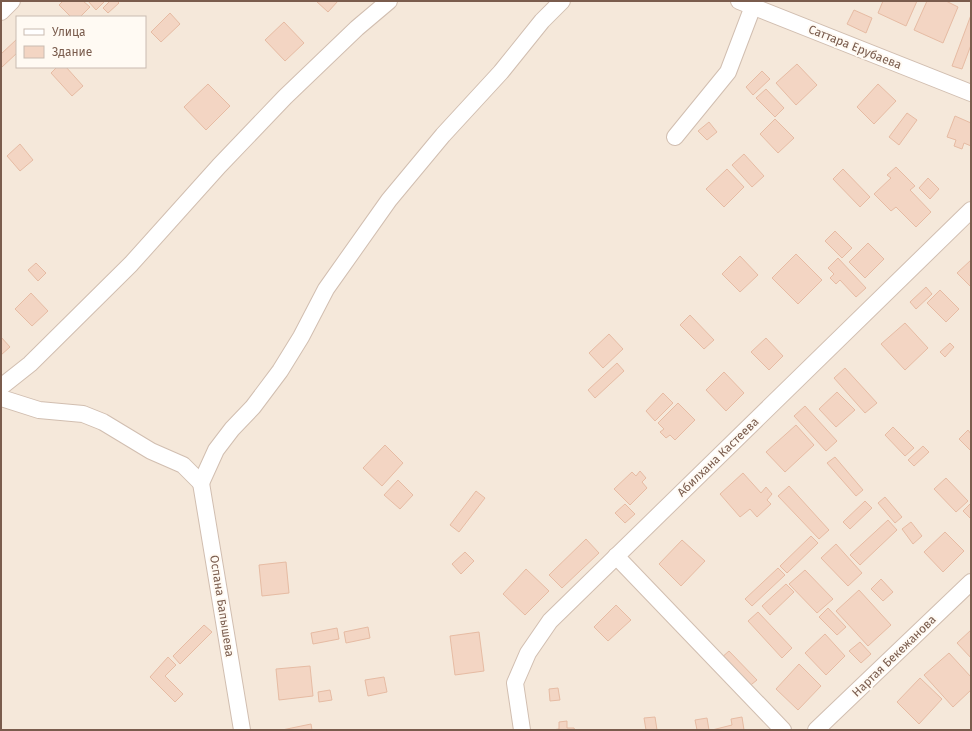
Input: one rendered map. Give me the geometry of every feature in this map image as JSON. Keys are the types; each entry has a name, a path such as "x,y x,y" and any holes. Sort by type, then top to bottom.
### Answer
{"street":[{"path":"1,12 12,1"},
{"path":"1,386 30,364 131,264 219,166 285,97 357,28 389,1"},
{"path":"1,398 39,410 83,414 103,422 150,451 183,465 201,483 216,450 232,429 253,407 280,371 301,337 326,289 389,200 443,135 501,72 542,21 562,1"},
{"path":"675,137 728,72 749,3"},
{"name":"Саттара Ерубаева","path":"749,3 971,93"},
{"name":"Абилхана Кастеева","path":"522,730 515,683 528,653 550,621 971,210"},
{"name":"Оспана Бапышева","path":"201,483 242,730"},
{"path":"616,556 783,730"},
{"name":"Нартая Бекежанова","path":"816,730 971,582"}],"shaded area":[{"path":"1,1 971,1 971,730 1,730"}],"building":[{"path":"63,1 83,1 90,7 81,16 70,16 59,5"},
{"path":"88,1 105,1 96,10"},
{"path":"110,1 117,1 119,3 108,13 103,8"},
{"path":"316,1 338,1 328,12"},
{"path":"883,1 917,1 906,26 878,13"},
{"path":"927,1 946,1 958,7 943,43 914,30"},
{"path":"854,10 872,18 866,33 847,24"},
{"path":"170,13 180,24 161,42 151,32"},
{"path":"971,15 971,45 962,69 952,66"},
{"path":"284,22 304,43 285,61 265,40"},
{"path":"16,40 16,54 2,67 1,54"},
{"path":"797,64 817,85 796,105 776,83"},
{"path":"56,68 67,68 83,86 72,96 51,73"},
{"path":"762,71 770,79 753,95 746,87"},
{"path":"208,84 230,106 206,130 184,107"},
{"path":"878,84 896,101 874,124 857,107"},
{"path":"766,89 784,108 775,117 756,98"},
{"path":"907,113 917,120 899,145 889,137"},
{"path":"955,116 971,123 971,146 964,143 962,149 954,146 956,140 947,137"},
{"path":"775,119 794,138 778,153 760,134"},
{"path":"709,122 717,132 707,140 698,131"},
{"path":"20,144 33,160 20,171 7,156"},
{"path":"744,154 764,176 752,187 732,165"},
{"path":"896,167 915,186 910,190 931,212 916,227 896,207 891,211 874,194 891,178 887,175"},
{"path":"727,169 744,187 724,207 706,189"},
{"path":"843,169 870,197 860,207 833,179"},
{"path":"928,178 939,189 930,199 919,188"},
{"path":"835,231 852,248 842,258 825,241"},
{"path":"868,243 884,259 865,278 849,262"},
{"path":"796,254 822,280 798,304 772,278"},
{"path":"740,256 758,275 740,292 722,274"},
{"path":"838,258 866,288 856,297 840,280 836,284 830,278 834,274 828,268"},
{"path":"971,260 971,287 957,273"},
{"path":"36,263 46,273 38,281 28,270"},
{"path":"926,287 932,294 916,309 910,302"},
{"path":"940,290 959,309 946,322 927,303"},
{"path":"31,293 48,311 32,326 15,309"},
{"path":"690,315 714,340 704,349 680,325"},
{"path":"905,323 928,348 905,370 881,344"},
{"path":"609,334 623,349 603,368 589,353"},
{"path":"1,337 10,347 1,355"},
{"path":"766,338 783,356 769,370 751,352"},
{"path":"950,343 954,347 945,357 940,352"},
{"path":"617,363 624,371 595,398 588,390"},
{"path":"845,368 877,403 865,413 834,378"},
{"path":"724,372 744,393 726,411 706,390"},
{"path":"837,392 855,410 836,427 819,409"},
{"path":"663,393 673,403 655,421 646,411"},
{"path":"678,403 695,420 675,440 670,435 666,438 660,432 664,429 658,423"},
{"path":"805,406 837,441 826,451 794,416"},
{"path":"796,425 814,445 785,472 766,452"},
{"path":"893,427 914,448 905,456 885,435"},
{"path":"968,430 971,434 971,451 959,439"},
{"path":"385,445 403,463 382,486 363,468"},
{"path":"923,446 929,452 914,466 908,460"},
{"path":"835,457 863,490 856,496 827,463"},
{"path":"640,471 646,478 642,482 647,488 630,505 614,489 632,472 636,476"},
{"path":"743,473 761,493 766,487 772,494 767,500 771,504 757,517 750,509 740,517 720,494"},
{"path":"946,478 968,501 956,512 934,489"},
{"path":"398,480 413,495 400,509 384,495"},
{"path":"789,486 829,530 819,539 778,496"},
{"path":"476,491 485,498 459,532 450,525"},
{"path":"885,497 902,517 895,523 878,503"},
{"path":"865,501 872,508 850,529 843,522"},
{"path":"971,503 971,519 963,511"},
{"path":"625,504 635,514 625,523 615,513"},
{"path":"888,520 897,530 860,565 850,555"},
{"path":"911,522 922,536 913,544 902,529"},
{"path":"945,532 964,551 943,572 924,552"},
{"path":"811,536 818,543 787,573 780,566"},
{"path":"586,539 599,553 562,588 549,575"},
{"path":"682,540 705,561 681,586 659,564"},
{"path":"836,544 862,573 848,586 821,558"},
{"path":"465,552 474,561 461,574 452,564"},
{"path":"286,562 289,593 262,596 259,565"},
{"path":"778,568 785,575 752,606 745,599"},
{"path":"526,569 549,591 525,615 503,594"},
{"path":"805,570 833,599 817,613 789,584"},
{"path":"881,579 893,592 883,601 871,589"},
{"path":"786,584 794,592 770,615 762,606"},
{"path":"859,590 891,625 868,646 836,611"},
{"path":"616,605 631,620 608,641 594,627"},
{"path":"828,608 846,627 837,635 819,617"},
{"path":"758,612 792,648 782,658 748,621"},
{"path":"204,625 212,632 180,664 173,656"},
{"path":"368,627 370,638 346,643 344,632"},
{"path":"337,628 339,639 313,644 311,633"},
{"path":"971,630 971,658 957,643"},
{"path":"479,632 484,671 455,675 450,636"},
{"path":"825,634 845,656 826,675 805,653"},
{"path":"860,642 871,654 861,663 849,651"},
{"path":"729,651 757,680 747,688 720,659"},
{"path":"949,653 971,677 971,690 953,707 924,675"},
{"path":"168,657 176,665 165,676 183,694 175,702 150,677"},
{"path":"799,664 821,686 798,710 776,689"},
{"path":"310,666 313,696 279,700 276,669"},
{"path":"384,677 387,692 368,696 365,680"},
{"path":"920,678 942,699 919,724 897,702"},
{"path":"558,688 560,700 550,701 549,689"},
{"path":"330,690 332,700 319,702 318,692"},
{"path":"655,717 657,730 646,730 644,718"},
{"path":"742,717 744,730 712,730 732,725 731,719"},
{"path":"707,718 709,730 697,730 695,720"},
{"path":"567,721 567,728 574,728 575,730 552,730 559,729 559,722"},
{"path":"311,724 312,730 282,730"}]}
